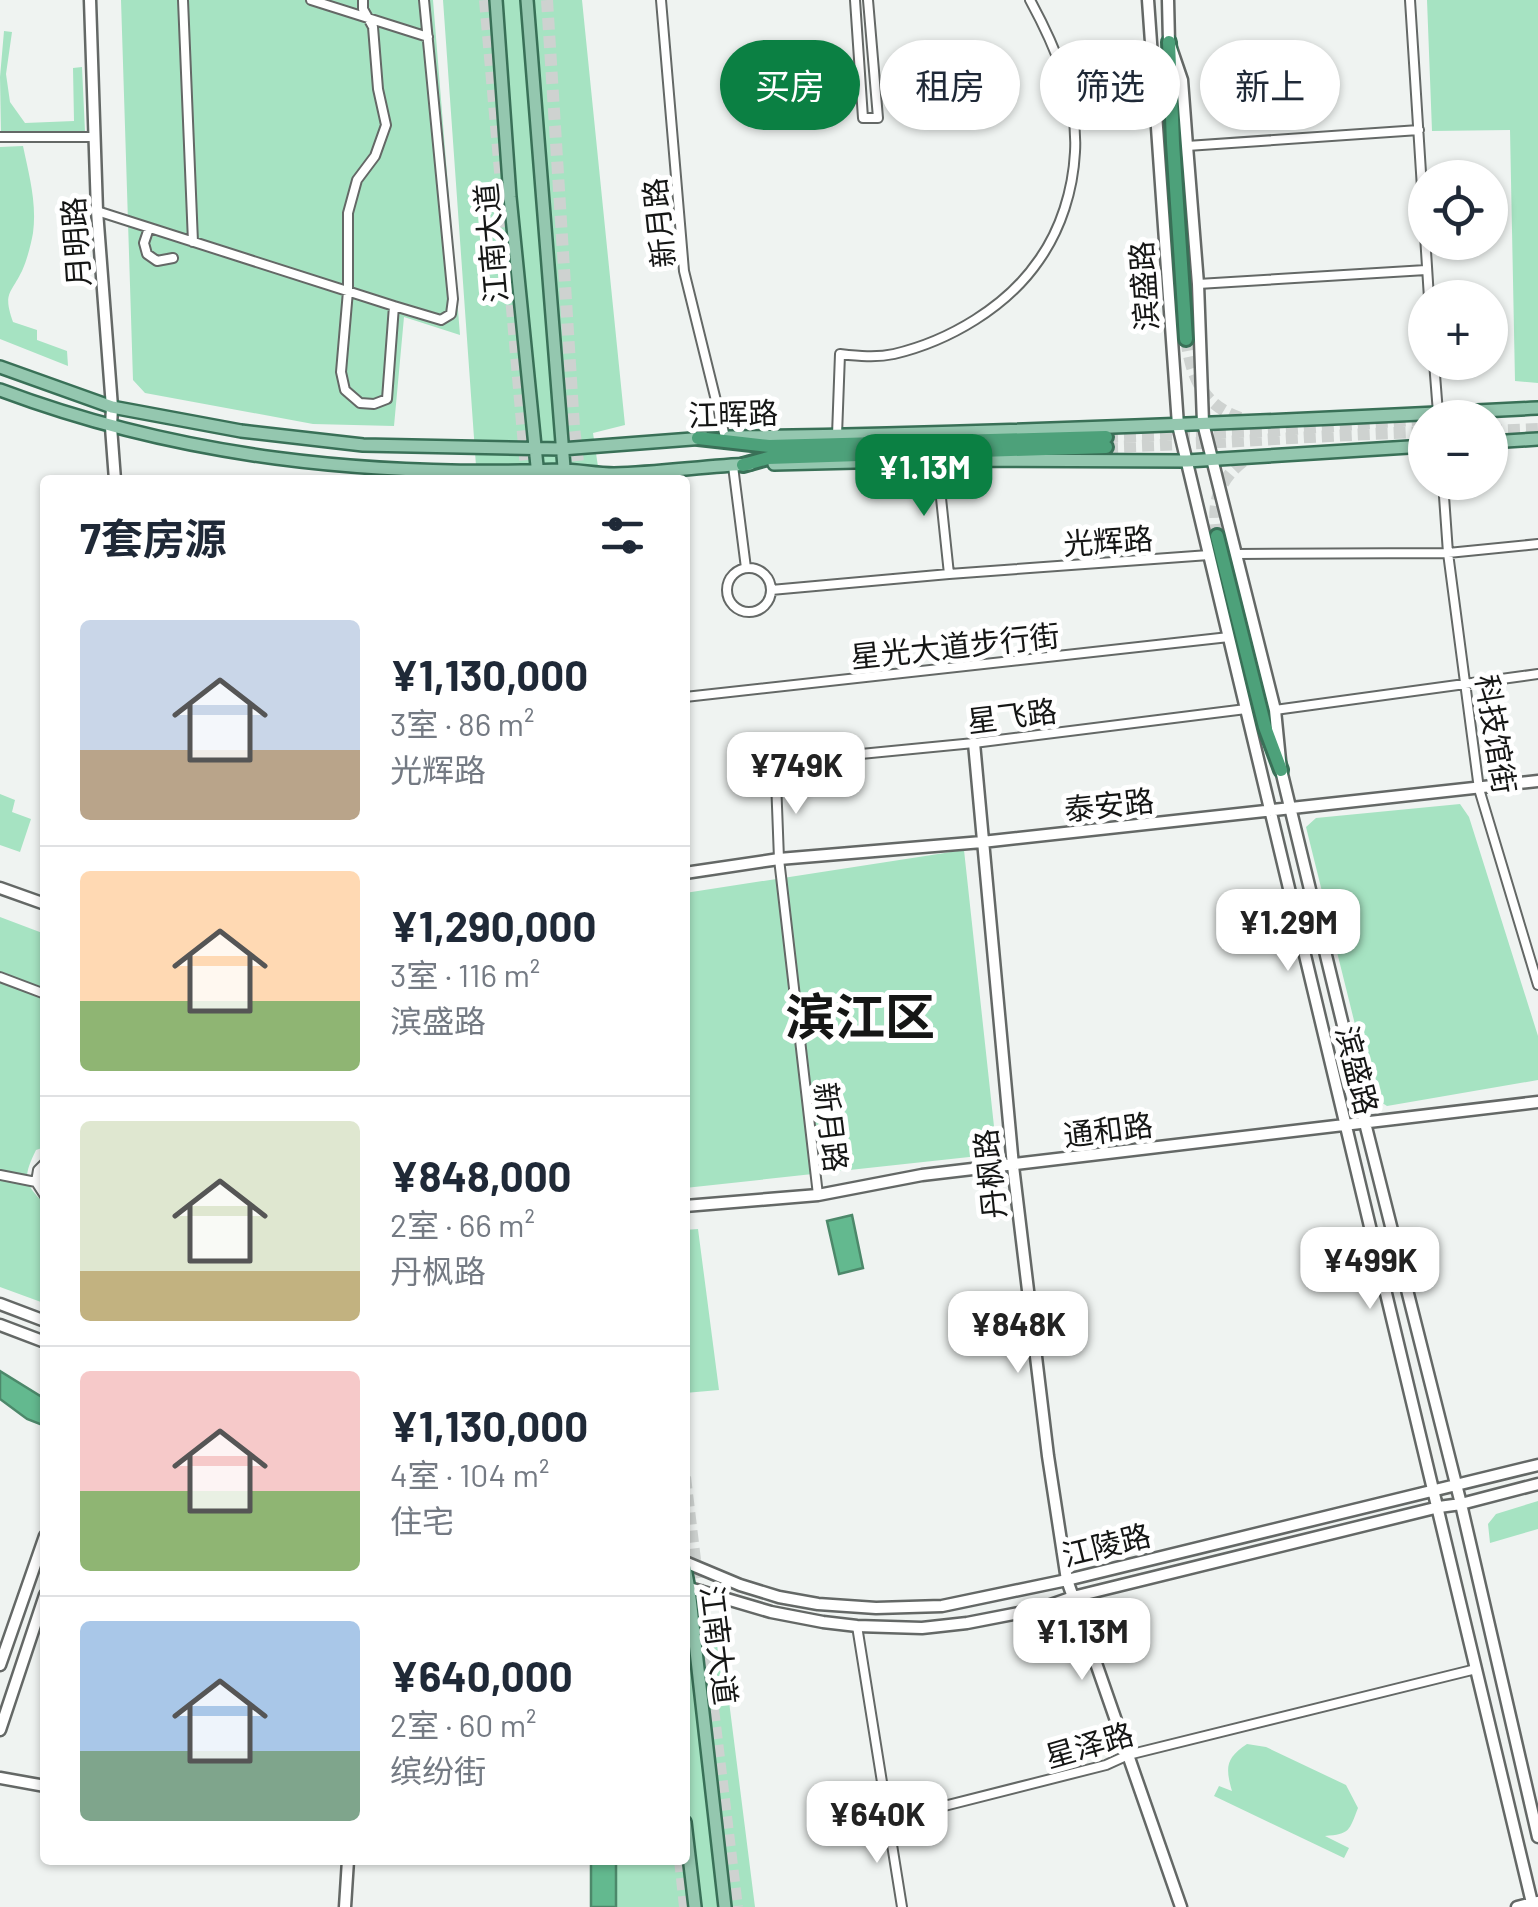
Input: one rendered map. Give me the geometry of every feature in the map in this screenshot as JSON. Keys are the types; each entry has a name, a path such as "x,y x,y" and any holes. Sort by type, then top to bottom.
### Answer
{"highway":[{"path":"1172,130 1186,339"},
{"path":"698,438 769,446 1106,442 768,458 738,465"},
{"path":"1217,536 1265,727 1281,770"}],"main road":[{"name":"月明路","path":"90,0 97,211 116,475"},
{"name":"江南大道","path":"496,0 510,198 538,475"},
{"name":"江南大道","path":"527,0 564,475"},
{"name":"滨盛路","path":"1148,0 1178,424 1534,1904"},
{"name":"滨盛路","path":"1168,0 1169,40"},
{"name":"滨盛路","path":"1180,74 1198,284 1203,423 1210,459 1276,710 1281,770 1462,1504 1538,1837"},
{"name":"江晖路","path":"0,367 112,407 241,431 364,445 561,449 698,438 1408,416"},
{"name":"江晖路","path":"0,390 111,427 257,457 418,475"},
{"name":"江晖路","path":"1508,410 1538,408"},
{"path":"1508,441 1538,439"},
{"name":"江晖路","path":"564,475 738,465 937,460 1187,461 1408,447"},
{"name":"丹枫路","path":"974,743 1013,1166 1048,1456 1067,1580 1128,1755"},
{"name":"泰安路","path":"690,872 779,859 982,842 1538,781"},
{"path":"0,888 40,902"},
{"name":"通和路","path":"690,1206 818,1195 922,1175 1538,1102"},
{"path":"0,1304 40,1319"},
{"path":"0,1325 40,1340"},
{"name":"江陵路","path":"690,1567 779,1597 818,1604 876,1608 942,1606 1067,1580 1538,1465"},
{"name":"江陵路","path":"690,1589 771,1612 857,1626 922,1628 967,1623 1039,1609 1072,1597 1538,1484"},
{"path":"0,1665 40,1550"},
{"path":"0,1730 40,1610"},
{"name":"江南大道","path":"690,1613 725,1907"},
{"path":"1128,1755 1181,1907"},
{"path":"0,1778 40,1785"},
{"path":"690,1864 695,1907"},
{"path":"344,1907 348,1865"},
{"path":"1517,1907 1534,1904"}],"street":[{"path":"183,0 193,242"},
{"path":"310,0 428,38"},
{"path":"363,0 363,9 373,27 378,88 386,125 375,156 358,180 348,214 348,290 341,372 346,390 360,403 374,404 387,399 394,306"},
{"path":"97,211 440,320 451,314 453,299 424,0"},
{"name":"新月路","path":"661,0 684,271 725,437"},
{"path":"854,0 863,118 878,118 868,0"},
{"path":"838,435 840,354 893,354 946,335 980,317 1039,260 1064,213 1075,151 1073,118 1050,36 1030,0"},
{"path":"1410,0 1427,280"},
{"path":"1187,146 1419,130"},
{"path":"0,137 94,137"},
{"path":"149,228 144,243 147,254 157,261 174,258"},
{"path":"1198,284 1426,270"},
{"path":"937,460 949,574"},
{"path":"738,465 746,568"},
{"name":"科技馆街","path":"1444,500 1480,789 1538,986"},
{"path":"1237,554 1448,553 1538,544"},
{"name":"光辉路","path":"771,590 1210,555"},
{"path":"746,568 761,570 771,590 766,604 754,612 732,605 727,592 730,578 746,568"},
{"name":"星光大道步行街","path":"690,696 1229,638"},
{"path":"1276,710 1538,674"},
{"name":"星飞路","path":"784,768 799,760 974,743 1246,708"},
{"name":"新月路","path":"784,768 776,780 779,859 818,1195"},
{"path":"0,977 40,992"},
{"path":"40,1168 36,1182 40,1190"},
{"path":"0,1175 36,1182"},
{"path":"857,1626 902,1907"},
{"name":"星泽路","path":"889,1820 1106,1765 1128,1755 1476,1670"}],"shaded area":[{"path":"121,0 433,0 460,335 404,317 394,426 313,424 145,393 133,380"},
{"path":"443,0 582,0 625,425 593,433 599,475 477,475"},
{"path":"1427,0 1538,0 1538,383 1515,381 1510,130 1432,131"},
{"path":"4,31 12,32 6,74 10,102 25,123 74,121 73,68 82,67 85,132 1,133"},
{"path":"23,146 33,200 33,233 8,305 13,322 37,330 37,340 67,351 68,366 0,339 0,147"},
{"path":"0,794 15,800 12,812 31,819 20,852 0,845"},
{"path":"1460,804 1469,817 1538,1036 1538,1080 1387,1106 1373,1097 1306,827 1316,818"},
{"path":"964,850 997,1154 690,1187 690,892"},
{"path":"0,917 40,932 40,1149 36,1150 27,1179 40,1199 40,1302 0,1287"},
{"path":"852,1215 863,1268 839,1274 827,1221"},
{"path":"698,1229 719,1390 690,1393 690,1230"},
{"path":"0,1371 40,1396 40,1424 27,1419 0,1399"},
{"path":"1538,1501 1538,1529 1490,1543 1488,1524 1496,1514"},
{"path":"690,1634 721,1638 755,1907 612,1907 612,1865 690,1865"},
{"path":"1247,1744 1266,1747 1346,1785 1358,1808 1353,1822 1344,1832 1325,1836 1349,1848 1344,1858 1214,1796 1219,1786 1232,1791 1229,1764"},
{"path":"591,1865 616,1865 616,1907 591,1907"}],"tunnel":[{"path":"485,0 527,475"},
{"path":"547,0 579,475"},
{"path":"1186,339 1192,368 1204,392 1222,409 1251,421"},
{"path":"1106,437 1408,420"},
{"path":"1508,430 1538,429"},
{"path":"1106,447 1408,433"},
{"path":"1217,536 1215,510 1220,489 1253,454"},
{"path":"690,1518 737,1907"},
{"path":"681,1865 685,1907"}],"district":[{"name":"滨江区","path":"860,1015"}]}
